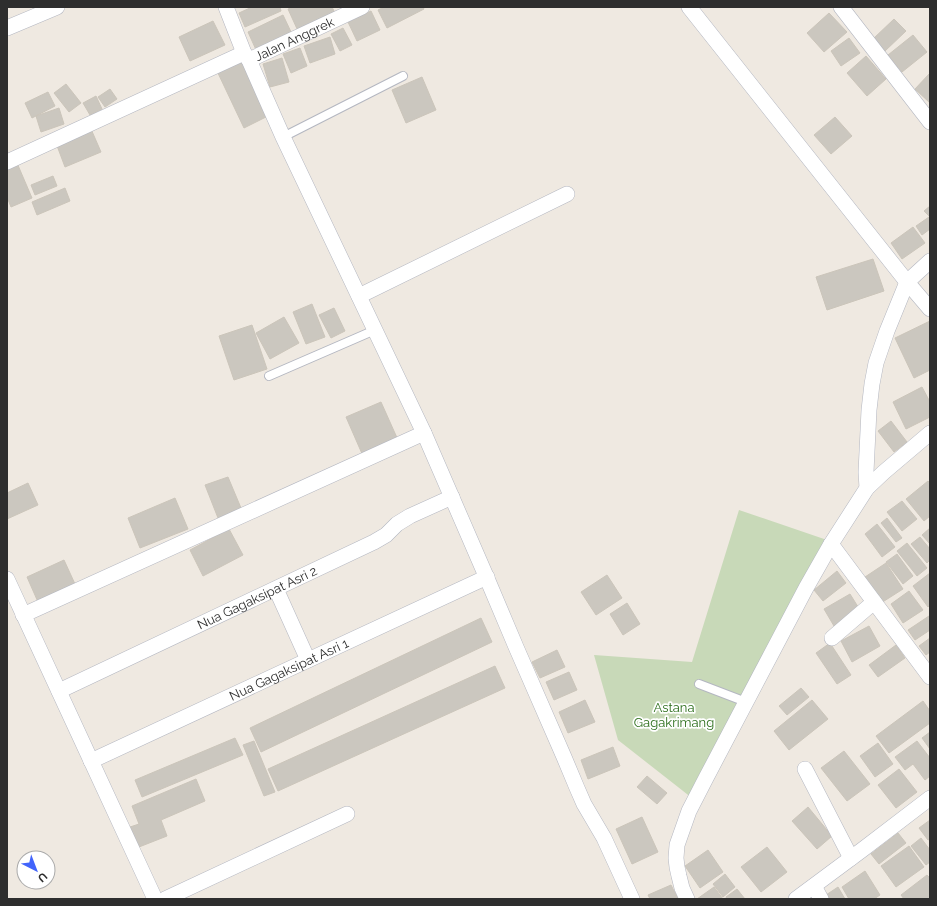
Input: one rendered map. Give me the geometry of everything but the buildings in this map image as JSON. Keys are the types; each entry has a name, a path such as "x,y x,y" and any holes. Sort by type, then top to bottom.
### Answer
{"street":[{"path":"7,28 57,7"},
{"path":"226,7 246,56 283,137 424,433 584,804 604,838 632,899"},
{"name":"Jalan Anggrek","path":"7,162 246,56 362,7"},
{"path":"690,7 907,282 930,309"},
{"path":"841,7 930,122"},
{"path":"359,296 567,194"},
{"path":"867,488 869,410 876,363 907,282 930,261"},
{"path":"23,614 424,433"},
{"path":"687,899 682,888 677,867 677,845 690,811 706,778 831,544 867,488 930,433"},
{"name":"Nua Gagaksipat Asri 2","path":"59,692 374,542 386,535 397,524 410,516 452,497"},
{"path":"831,544 930,677"},
{"name":"Nua Gagaksipat Asri 1","path":"91,761 487,578"},
{"path":"7,579 156,899"},
{"path":"276,589 308,660"},
{"path":"832,638 874,602"},
{"path":"805,769 851,858"},
{"path":"796,899 930,798"},
{"path":"165,899 348,814"},
{"path":"814,886 821,899"}],"lane":[{"path":"283,137 403,76"},
{"path":"269,376 375,330"},
{"path":"699,684 746,702"}],"green space":[{"name":"Astana Gagakrimang","path":"739,510 827,540 692,798 618,740 594,655 692,662"}]}
